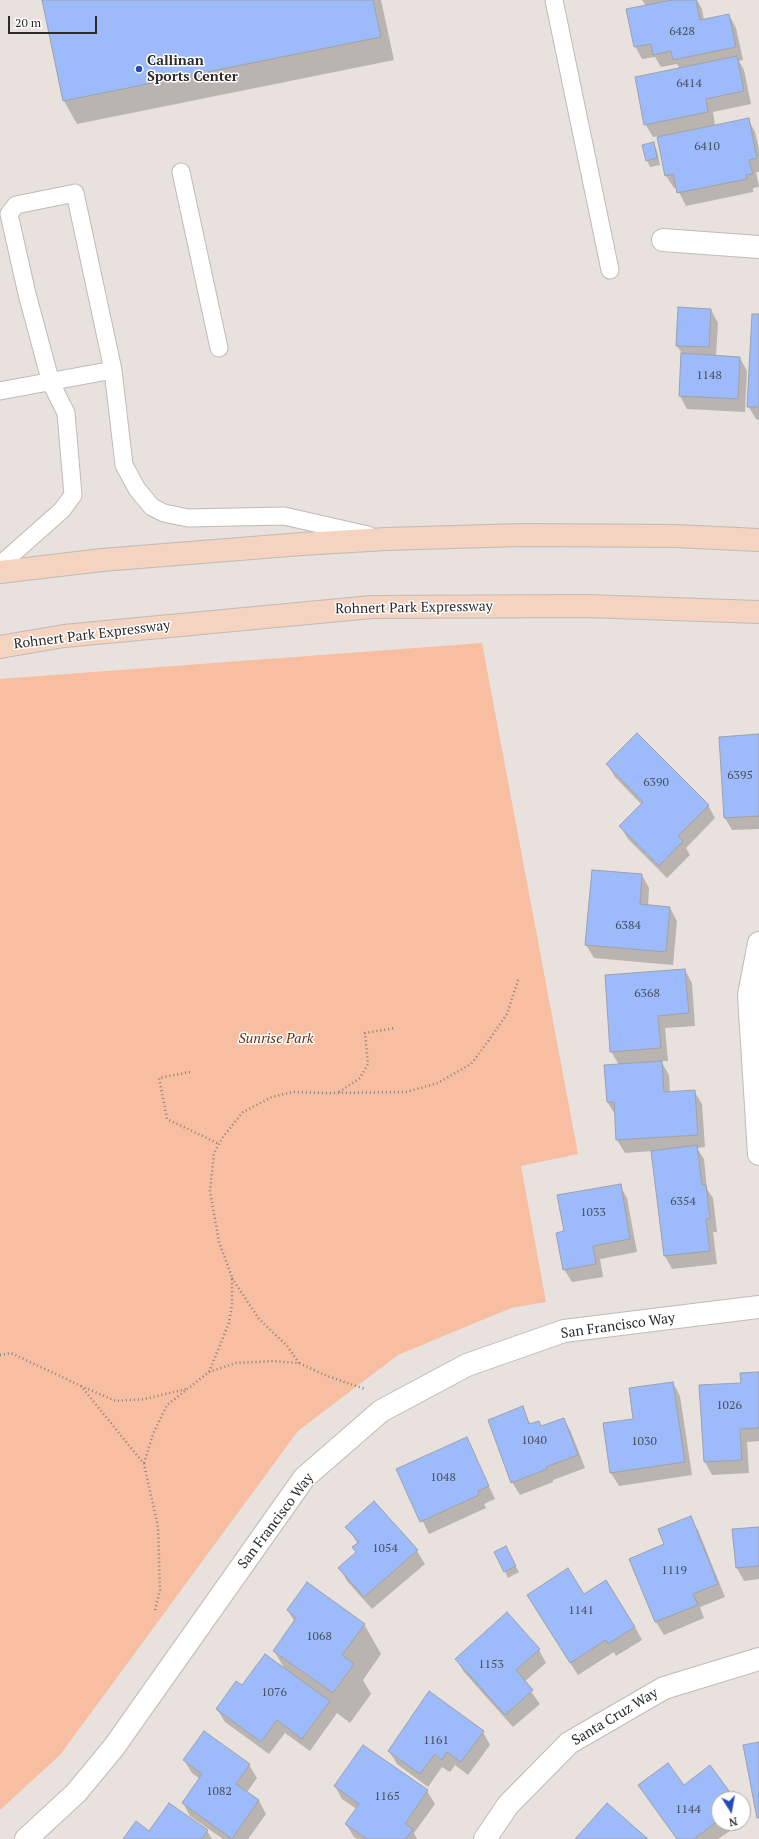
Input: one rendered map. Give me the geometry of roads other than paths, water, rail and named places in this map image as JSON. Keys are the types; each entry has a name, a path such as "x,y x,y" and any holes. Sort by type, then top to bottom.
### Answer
{"main road":[{"path":"0,572 102,560 302,544 386,540 522,535 675,536 759,540"},
{"name":"Rohnert Park Expressway","path":"0,647 64,636 372,607 586,606 759,612"}],"street":[{"path":"663,240 759,247"},
{"path":"759,943 749,995 759,1154"},
{"name":"San Francisco Way","path":"26,1839 76,1793 114,1747 304,1478 381,1411 467,1365 564,1331 759,1307"},
{"name":"Santa Cruz Way","path":"485,1839 508,1805 569,1743 664,1688 759,1659"}],"lane":[{"path":"554,0 610,270"},
{"path":"181,172 219,348"},
{"path":"0,565 62,510 73,495 66,413 51,383 27,294 9,214 16,205 75,193 113,370 124,465 137,490 152,507 164,513 188,518 284,516 386,540"},
{"path":"0,391 51,383 113,370"}],"place":[{"name":"Callinan Sports Center","path":"139,69"}],"park label":[{"name":"Sunrise Park","path":"276,1039"}]}
